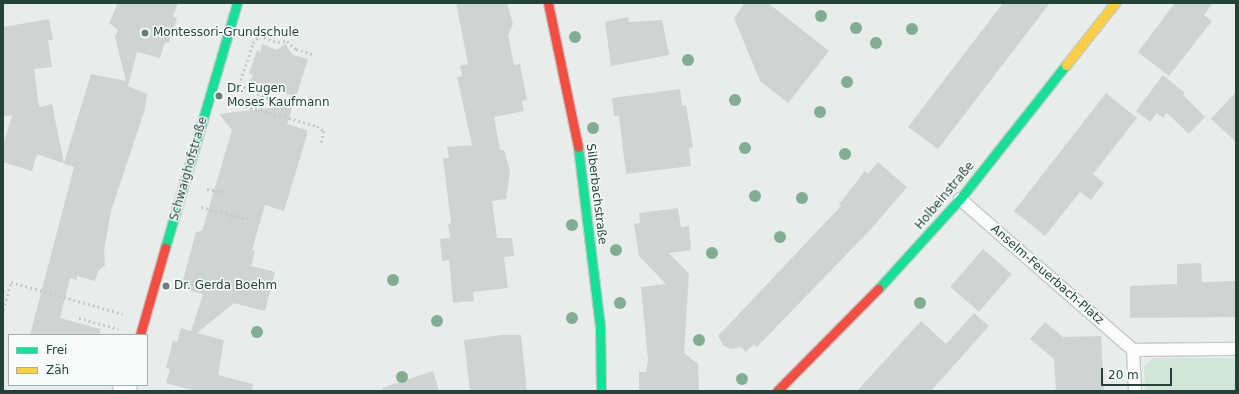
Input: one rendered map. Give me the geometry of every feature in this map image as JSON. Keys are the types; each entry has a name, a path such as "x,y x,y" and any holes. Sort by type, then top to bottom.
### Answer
{"street":[{"name":"Schwaighofstraße","path":"140,334 237,3"},
{"name":"Silberbachstraße","path":"548,3 575,123 600,325 600,391"},
{"name":"Holbeinstraße","path":"777,391 906,260 960,199 1115,3"}],"lane":[{"name":"Anselm-Feuerbach-Platz","path":"960,199 1133,350"},
{"path":"1135,391 1133,350 1236,349"}],"path":[{"path":"239,86 253,43 260,36 278,42 287,41 296,49 312,54"},
{"path":"215,78 239,86 277,102 296,106"},
{"path":"210,95 317,126 324,131 321,145"},
{"path":"216,191 226,192"},
{"path":"178,204 248,219"},
{"path":"231,220 232,215"},
{"path":"3,310 10,282 144,320"},
{"path":"3,292 7,293"},
{"path":"79,318 126,331"}],"green space":[{"path":"1153,358 1234,358 1236,391 1145,391 1144,366"}],"building":[{"path":"118,3 178,3 173,17 177,18 169,43 165,42 160,58 137,52 128,86 147,94 145,109 111,211 104,250 105,265 98,271 95,281 77,276 77,280 70,278 60,318 100,329 100,334 30,334 74,167 37,154 32,171 3,162 3,146 12,115 3,117 3,27 49,19 53,40 48,40 52,67 34,69 39,107 52,104 64,163 91,74 126,81 115,37 118,30 109,23"},
{"path":"456,3 507,3 513,24 508,35 514,65 520,64 527,100 522,101 524,111 494,117 500,150 504,150 510,171 506,199 492,201 497,238 512,238 514,256 504,257 508,288 473,292 474,301 453,303 449,260 442,261 440,239 450,238 448,224 451,223 443,158 449,158 447,147 472,145 457,77 462,76 460,66 468,64"},
{"path":"768,3 829,51 788,103 760,81 734,18 744,4"},
{"path":"1003,3 1050,3 938,149 908,127"},
{"path":"1175,3 1213,3 1204,15 1212,21 1169,76 1138,52"},
{"path":"628,17 629,22 662,20 669,55 611,66 605,22"},
{"path":"262,44 277,50 285,44 293,55 308,59 296,97 250,82 253,75 249,74 257,50 260,52"},
{"path":"1163,75 1185,93 1183,95 1205,117 1189,134 1167,113 1163,118 1157,113 1150,122 1136,111"},
{"path":"680,89 682,106 686,105 693,147 689,148 691,166 626,174 619,116 614,116 612,98"},
{"path":"1236,92 1236,142 1211,119"},
{"path":"1106,93 1137,118 1093,174 1104,183 1091,200 1080,192 1045,236 1014,211"},
{"path":"293,105 287,124 307,130 307,135 284,211 265,205 252,250 255,251 251,266 275,272 265,311 234,303 197,333 224,340 218,375 253,384 252,391 195,391 166,383 170,369 166,368 173,341 177,342 181,328 191,331 203,294 187,290 187,286 182,284 196,232 202,231 232,130 219,114"},
{"path":"878,162 907,187 872,228 757,347 754,344 746,352 741,347 730,349 723,345 718,336 841,206 839,204 865,171 868,174"},
{"path":"678,208 681,227 689,226 691,250 669,253 689,274 684,353 698,364 699,391 639,391 639,372 646,372 648,360 641,287 666,284 639,256 634,224 640,223 639,213"},
{"path":"983,249 1012,274 979,312 950,287"},
{"path":"1201,263 1202,282 1236,281 1236,317 1130,318 1130,286 1177,284 1177,264"},
{"path":"974,313 989,326 931,391 857,391 921,321 946,344"},
{"path":"1045,322 1063,337 1101,336 1104,391 1056,391 1054,359 1030,339"},
{"path":"502,335 521,335 527,391 470,391 464,340"},
{"path":"433,371 439,391 383,391 382,388"}],"traffic: fast":[{"path":"165,248 237,3"},
{"path":"878,289 960,199 1066,65"},
{"path":"578,147 600,325 601,391"}],"traffic: slow":[{"path":"1066,65 1115,3"}],"traffic: jam":[{"path":"548,3 578,147"},
{"path":"140,334 165,248"},
{"path":"777,391 878,289"}],"place":[{"name":"Montessori-Grundschule","path":"145,33"},
{"name":"Dr. Eugen Moses Kaufmann","path":"219,96"},
{"name":"Dr. Gerda Boehm","path":"166,286"}]}
